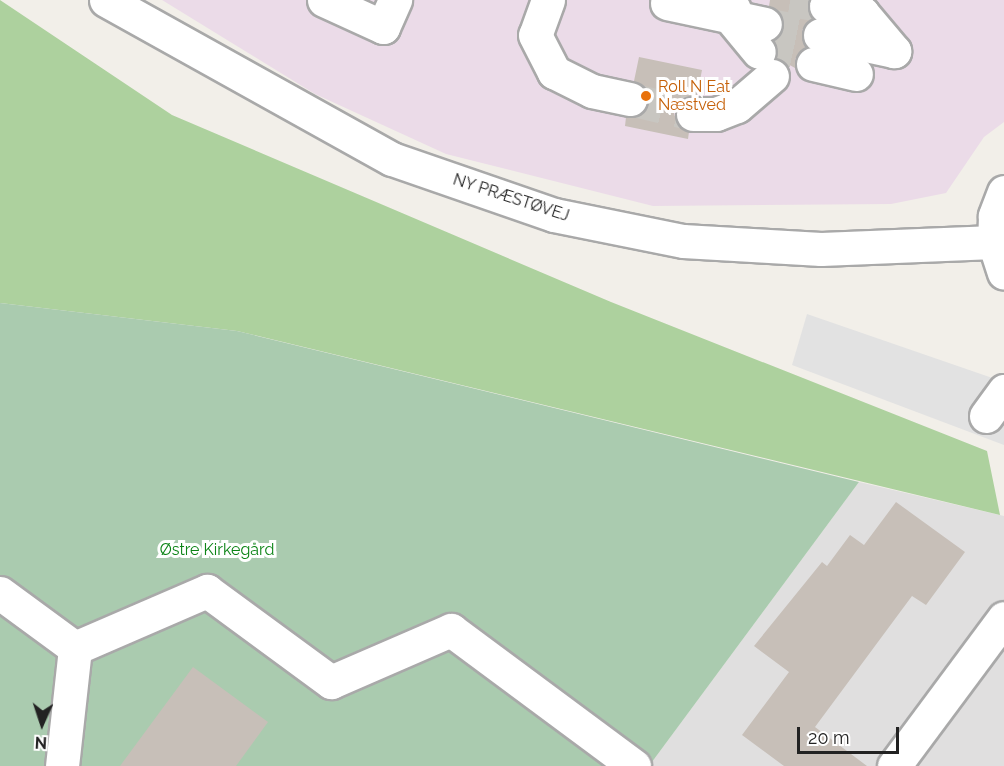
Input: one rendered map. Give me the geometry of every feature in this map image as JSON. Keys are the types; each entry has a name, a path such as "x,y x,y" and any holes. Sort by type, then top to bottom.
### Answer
{"street":[{"name":"NY PRÆSTØVEJ","path":"106,0 392,159 554,215 695,242 999,257"},
{"path":"324,0 383,27 395,0"},
{"path":"548,0 535,35 554,72 592,91 630,99"},
{"path":"667,3 734,8 765,51 737,106 716,114 693,114"},
{"path":"862,7 894,51 819,35 862,7"},
{"path":"819,35 856,74"},
{"path":"999,257 995,216 1004,192"},
{"path":"75,648 207,591 331,682 451,630 634,766"},
{"path":"0,593 75,648"},
{"path":"894,766 1004,618"},
{"path":"62,766 75,648"}],"shaded area":[{"path":"162,0 1004,0 1004,122 984,137 946,193 891,204 653,206 446,154 315,94"},
{"path":"807,314 1004,382 1004,445 792,365"},
{"path":"859,482 1004,516 1004,766 649,766"}],"green space":[{"path":"0,0 172,115 611,302 987,451 1000,515 237,331 0,303"},
{"name":"Østre Kirkegård","path":"0,303 237,331 859,482 649,766 0,766"}],"building":[{"path":"770,0 809,0 812,18 802,30 806,47 795,59 795,68 777,58 774,40 783,28 783,19 769,6"},
{"path":"639,57 702,70 697,95 683,98 674,113 677,124 689,132 688,139 625,126 626,117 636,117 648,103 648,93 634,81"},
{"path":"896,502 965,552 926,605 912,596 815,727 867,766 784,766 742,735 789,672 754,646 822,562 827,566 850,535 864,545"},
{"path":"193,667 268,722 236,766 120,766"}],"tunnel":[{"path":"790,0 826,6"},
{"path":"765,24 820,35"},
{"path":"759,52 813,64"},
{"path":"630,99 693,114"}],"place":[{"name":"Roll N Eat Næstved","path":"646,96"}]}
